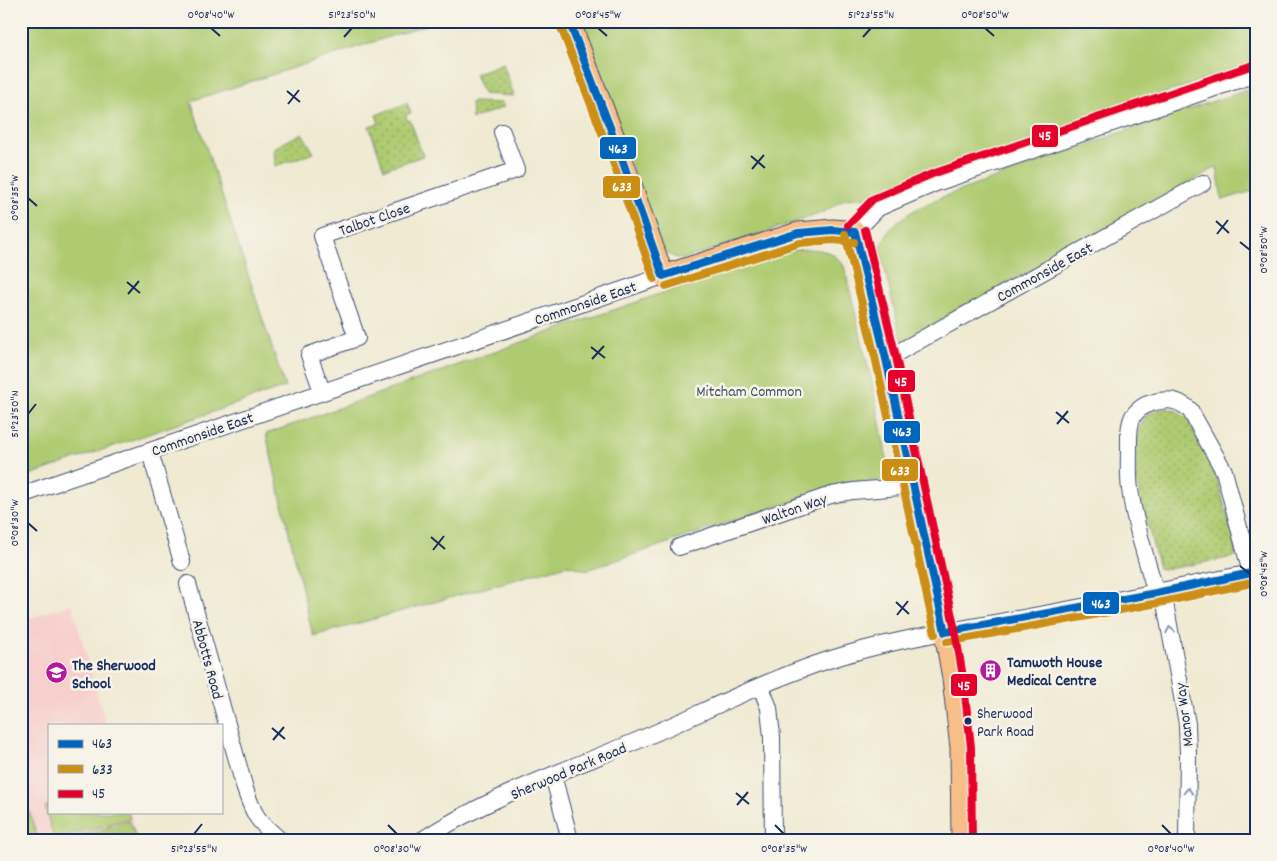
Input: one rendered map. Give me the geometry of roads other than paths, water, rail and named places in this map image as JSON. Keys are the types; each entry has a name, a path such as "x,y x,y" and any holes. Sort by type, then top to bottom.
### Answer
{"main road":[{"path":"569,21 618,148 663,276"},
{"name":"Commonside East","path":"663,276 798,233 833,230 855,232"},
{"path":"855,232 886,359 945,632 953,678 960,748 962,840"}],"street":[{"path":"855,232 878,208 929,185 1256,74"},
{"name":"Talbot Close","path":"322,391 309,355 356,338 322,236 516,170 502,132"},
{"name":"Commonside East","path":"886,359 1203,183"},
{"name":"Commonside East","path":"21,495 663,276"},
{"name":"Manor Way","path":"1187,840 1187,724 1159,592 1131,497 1129,474 1130,428 1134,416 1142,407 1158,401 1175,400 1183,403 1190,410 1220,462 1253,572"},
{"path":"150,452 182,562"},
{"name":"Walton Way","path":"679,548 831,495 853,491 913,486"},
{"name":"Sherwood Park Road","path":"422,840 453,821 553,775 797,671 848,654 910,638 1159,592 1253,572"},
{"name":"Abbotts Road","path":"188,584 245,789 254,815 261,824 280,840"},
{"path":"761,687 769,708 772,737 773,840"},
{"path":"553,775 570,840"}],"place":[{"name":"Tamwoth House Medical Centre","path":"991,670"},
{"name":"The Sherwood School","path":"56,673"},
{"name":"Sherwood Park Road","path":"968,721"}],"park label":[{"name":"Mitcham Common","path":"749,390"}]}
